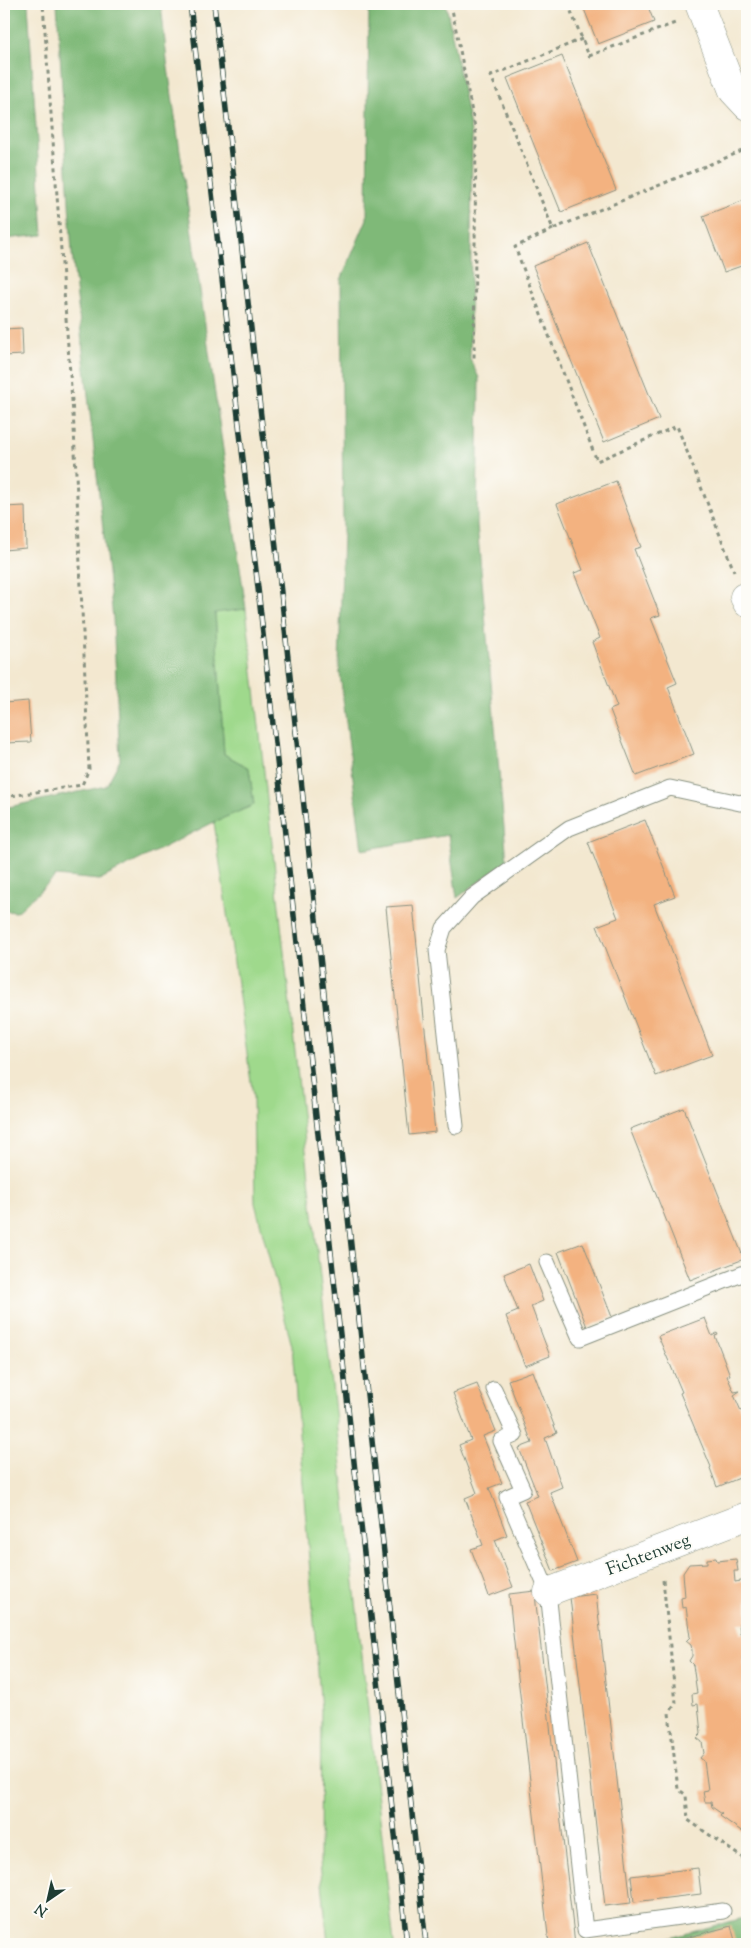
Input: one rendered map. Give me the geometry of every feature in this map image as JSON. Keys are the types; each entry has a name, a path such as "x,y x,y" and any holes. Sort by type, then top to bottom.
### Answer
{"street":[{"path":"700,8 734,91 747,106"},
{"name":"Fichtenweg","path":"548,1592 747,1516"}],"lane":[{"path":"456,1126 437,950 444,928 472,896 568,828 670,788 740,804 747,801"},
{"path":"547,1262 580,1338 747,1272"},
{"path":"494,1389 515,1435 501,1441 523,1490 507,1498 548,1592 585,1930 723,1911"}],"path":[{"path":"4,797 82,785 89,769 74,428 43,4"},
{"path":"451,4 476,133 474,360"},
{"path":"568,4 589,56 700,8"},
{"path":"553,229 491,76 582,39"},
{"path":"746,600 677,426 597,460 514,247 747,149"},
{"path":"679,1542 662,1568 676,1703 669,1713 678,1789 686,1795 688,1820 747,1861"}],"green space":[{"path":"4,4 28,4 43,235 4,239"},
{"path":"57,4 161,4 167,61 246,609 215,613 224,754 249,768 254,805 214,822 99,880 56,876 17,912 4,911 4,808 106,786 120,760 113,618 72,253"},
{"path":"369,4 446,4 472,137 470,359 479,378 477,525 507,861 457,898 448,835 362,850 339,666 343,531 341,280 367,219"},
{"path":"246,609 394,1944 328,1944 320,1862 321,1710 292,1346 255,1203 253,1096 214,822 254,805 249,768 224,754 215,612"},
{"path":"747,1917 747,1944 648,1944"}],"building":[{"path":"582,4 647,4 654,22 598,44"},
{"path":"562,56 616,190 561,212 507,78"},
{"path":"747,199 747,264 724,272 703,216"},
{"path":"588,243 659,419 604,442 533,266"},
{"path":"22,328 23,355 4,356 4,329"},
{"path":"616,481 641,547 634,549 660,615 651,618 677,683 668,687 694,754 636,776 610,710 617,707 592,642 600,638 574,573 583,570 557,504"},
{"path":"25,506 26,548 4,550 4,507"},
{"path":"28,701 31,742 4,743 4,703"},
{"path":"645,820 675,896 654,904 712,1055 656,1076 597,926 618,918 588,842"},
{"path":"413,905 435,1132 409,1135 386,907"},
{"path":"684,1108 744,1259 690,1280 630,1129"},
{"path":"583,1243 612,1317 587,1327 558,1252"},
{"path":"529,1264 543,1301 531,1306 550,1356 525,1366 506,1316 518,1311 504,1274"},
{"path":"705,1318 712,1336 717,1333 718,1335 715,1336 730,1375 727,1376 734,1392 740,1391 734,1395 747,1420 747,1475 717,1487 711,1467 680,1393 682,1392 658,1336"},
{"path":"533,1371 557,1433 545,1438 562,1487 550,1492 577,1562 553,1571 525,1501 538,1496 519,1448 532,1443 508,1380"},
{"path":"477,1384 496,1431 483,1436 502,1483 489,1488 507,1535 495,1540 513,1587 489,1596 471,1549 483,1545 465,1498 477,1493 459,1445 471,1440 453,1393"},
{"path":"716,1558 717,1561 736,1559 738,1571 734,1571 735,1582 747,1580 747,1623 739,1623 740,1634 744,1633 747,1656 743,1656 744,1667 747,1666 747,1835 720,1816 722,1814 712,1807 711,1802 705,1802 703,1791 708,1790 704,1761 700,1758 704,1753 702,1742 697,1738 701,1734 698,1704 693,1705 692,1694 697,1693 693,1665 689,1661 692,1656 692,1650 691,1645 686,1641 690,1637 686,1607 682,1608 681,1598 685,1597 683,1573 689,1564 707,1563 707,1559"},
{"path":"535,1591 575,1944 549,1944 513,1634 509,1594"},
{"path":"596,1594 631,1903 605,1906 570,1597"},
{"path":"698,1868 701,1894 634,1902 631,1876"},
{"path":"731,1926 736,1944 662,1944"}],"railway":[{"path":"190,4 257,579 407,1944"},
{"path":"214,4 279,574 426,1944"}]}
